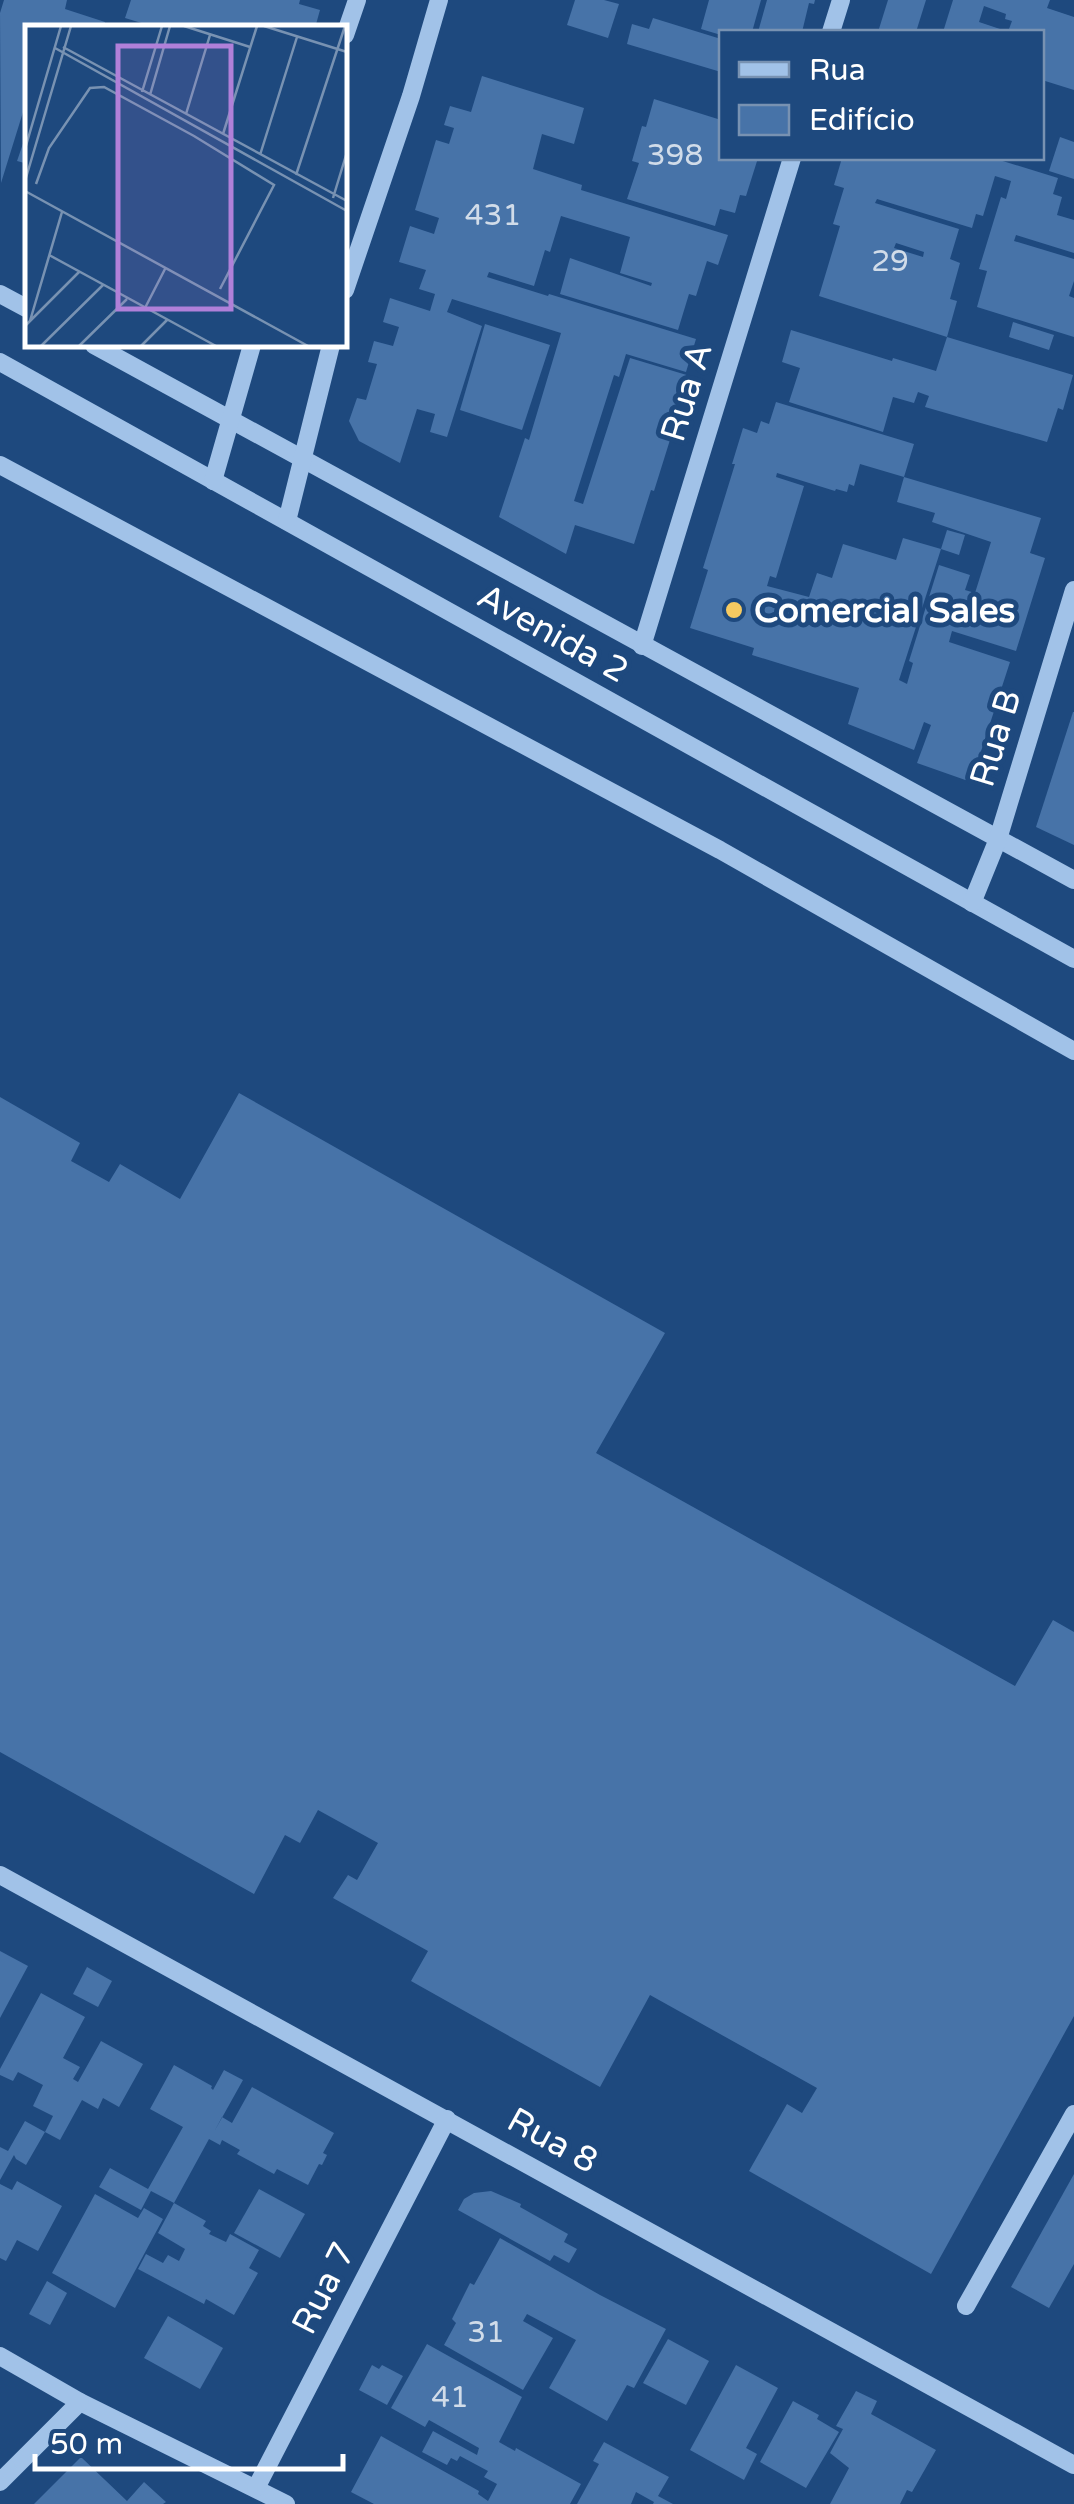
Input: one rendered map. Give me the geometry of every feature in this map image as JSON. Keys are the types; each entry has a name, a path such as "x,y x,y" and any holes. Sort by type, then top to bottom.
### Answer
{"street":[{"path":"348,26 357,0"},
{"path":"348,281 440,0"},
{"path":"831,30 840,0"},
{"name":"Rua A","path":"642,646 791,160"},
{"path":"0,294 25,307"},
{"name":"Avenida 2","path":"99,348 1074,880"},
{"path":"213,480 251,348"},
{"path":"287,521 330,348"},
{"name":"Avenida 2","path":"0,362 1074,959"},
{"path":"0,465 720,850 1074,1051"},
{"name":"Rua B","path":"972,902 998,839 1074,590"},
{"name":"Rua 8","path":"0,1874 1074,2466"},
{"path":"966,2306 1074,2114"},
{"name":"Rua 7","path":"256,2488 448,2119"},
{"path":"0,2356 80,2402 286,2504"},
{"path":"0,2482 80,2402"}],"building":[{"path":"4,0 67,0 65,9 105,22 25,25 25,106 1,183 0,13"},
{"path":"131,0 300,0 299,4 320,10 316,25 148,25 125,18"},
{"path":"575,0 619,4 608,38 567,25"},
{"path":"709,0 761,0 753,30 719,30 719,34 701,29"},
{"path":"767,0 815,0 814,4 809,3 802,30 759,30"},
{"path":"888,0 926,0 917,30 879,30"},
{"path":"953,0 1050,0 1047,8 1074,17 1074,90 1044,81 1044,30 1009,29 1012,21 1005,19 1006,14 984,6 979,22 1003,30 944,30"},
{"path":"653,18 719,38 719,71 627,44 632,24 649,29"},
{"path":"482,76 584,108 574,144 542,134 533,169 582,185 581,190 728,235 718,265 707,261 696,296 689,294 678,330 560,294 570,258 651,286 652,283 620,273 630,237 561,216 534,286 489,272 487,277 696,339 686,372 626,354 619,377 614,375 574,501 583,504 630,358 690,376 634,544 575,525 566,554 499,517 525,438 529,440 561,333 452,299 447,312 482,326 447,437 430,432 435,414 417,409 400,463 359,441 349,421 357,398 366,400 377,364 368,362 374,341 393,346 399,327 383,322 390,298 430,311 435,294 419,289 426,270 399,262 410,226 434,234 439,218 415,210 436,140 449,144 454,128 444,125 450,106 471,112"},
{"path":"654,99 719,119 719,160 757,160 746,196 740,195 735,213 720,209 715,226 627,199 639,163 632,161 642,126 646,127"},
{"path":"1060,137 1074,142 1074,179 1049,171"},
{"path":"25,138 25,163 17,161"},
{"path":"841,160 1000,160 1058,178 1053,194 1062,197 1057,215 1074,220 1074,253 1016,235 1014,241 1074,259 1069,296 1074,298 1074,337 977,307 987,271 979,269 1001,197 1006,199 1011,181 995,176 983,216 976,214 972,228 877,199 875,203 959,229 950,259 960,263 950,299 957,301 947,337 819,296 840,226 833,224 844,188 834,185","holes":["896,243 924,252 923,257 894,248"]},
{"path":"1013,322 1054,335 1049,350 1009,337"},
{"path":"485,324 550,345 522,430 460,410"},
{"path":"791,330 936,371 947,337 1073,375 1063,410 1058,408 1047,442 925,407 929,396 918,392 914,403 893,397 883,432 789,402 800,368 782,362"},
{"path":"776,402 914,444 904,477 1041,518 1030,553 1045,558 1016,651 952,631 949,642 1010,662 971,782 917,763 931,725 924,722 914,750 848,724 859,688 752,655 754,648 690,628 743,428 757,433 761,421 769,424","holes":["860,464 904,477 897,502 935,513 932,522 991,542 975,593 965,590 970,575 939,565 909,661 913,663 907,684 899,680 941,549 903,538 896,560 843,544 832,578 817,573 809,597 767,586 770,576 776,578 804,486 776,477 777,473 847,492 849,484 854,486"]},
{"path":"947,530 965,535 959,555 941,549"},
{"path":"1074,712 1074,845 1036,827"},
{"path":"239,1093 665,1333 596,1453 1015,1686 1053,1620 1074,1632 1074,2016 931,2274 749,2171 787,2104 802,2113 817,2088 650,1995 600,2087 411,1981 428,1951 333,1898 348,1875 357,1880 378,1843 318,1810 300,1843 285,1835 254,1894 0,1752 0,1097 80,1143 71,1161 109,1182 120,1164 180,1199"},
{"path":"0,1951 28,1966 0,2018"},
{"path":"87,1967 112,1981 98,2007 73,1994"},
{"path":"41,1993 85,2017 63,2058 80,2067 73,2079 78,2082 101,2041 143,2064 119,2107 103,2098 98,2109 82,2100 60,2140 45,2132 53,2116 33,2106 43,2085 18,2072 13,2081 0,2075"},
{"path":"174,2065 213,2090 224,2070 243,2080 222,2117 232,2123 252,2087 334,2133 323,2153 327,2155 322,2165 319,2164 308,2185 277,2169 274,2174 237,2154 240,2150 222,2140 220,2145 209,2139 174,2203 151,2191 141,2210 99,2187 110,2168 148,2189 183,2127 150,2109"},
{"path":"25,2121 45,2132 26,2165 14,2155 0,2180 0,2147 8,2151"},
{"path":"1074,2174 1074,2264 1049,2308 1011,2287"},
{"path":"17,2181 62,2206 38,2251 17,2240 6,2261 0,2258 0,2184 12,2190"},
{"path":"259,2189 305,2214 280,2258 234,2233"},
{"path":"491,2191 521,2204 520,2207 568,2234 564,2242 577,2249 569,2263 554,2255 550,2261 458,2210 464,2199 474,2193"},
{"path":"95,2194 138,2218 144,2208 163,2219 115,2308 52,2273"},
{"path":"174,2203 206,2221 203,2226 211,2231 209,2234 226,2242 230,2234 259,2250 249,2268 258,2273 234,2315 206,2299 204,2304 138,2269 146,2254 163,2263 168,2255 179,2261 185,2249 158,2233"},
{"path":"500,2238 666,2329 634,2388 627,2385 607,2421 549,2388 576,2340 527,2314 523,2321 553,2338 523,2390 444,2345 470,2283 474,2285"},
{"path":"47,2281 67,2293 50,2325 29,2314"},
{"path":"168,2316 223,2348 200,2389 144,2358"},
{"path":"668,2339 709,2361 686,2405 643,2383"},
{"path":"427,2344 522,2397 499,2442 581,2484 570,2504 374,2504 351,2492 381,2436 479,2491 488,2501 497,2484 484,2477 488,2471 460,2456 457,2461 451,2458 447,2465 422,2452 433,2431 477,2455 479,2448 429,2420 425,2427 391,2408"},
{"path":"372,2365 379,2369 382,2365 403,2376 387,2405 359,2390"},
{"path":"736,2365 778,2388 746,2448 757,2454 744,2480 690,2450"},
{"path":"856,2391 877,2401 871,2414 936,2450 912,2492 907,2490 900,2504 830,2504 849,2468 830,2453 843,2429 836,2426"},
{"path":"793,2401 839,2432 806,2488 760,2462"},
{"path":"604,2442 669,2477 658,2496 673,2504 653,2504 636,2492 631,2504 577,2504 599,2464 593,2461"},
{"path":"80,2458 127,2501 144,2482 166,2502 34,2504"}],"place":[{"name":"Comercial Sales","path":"734,610"}]}
